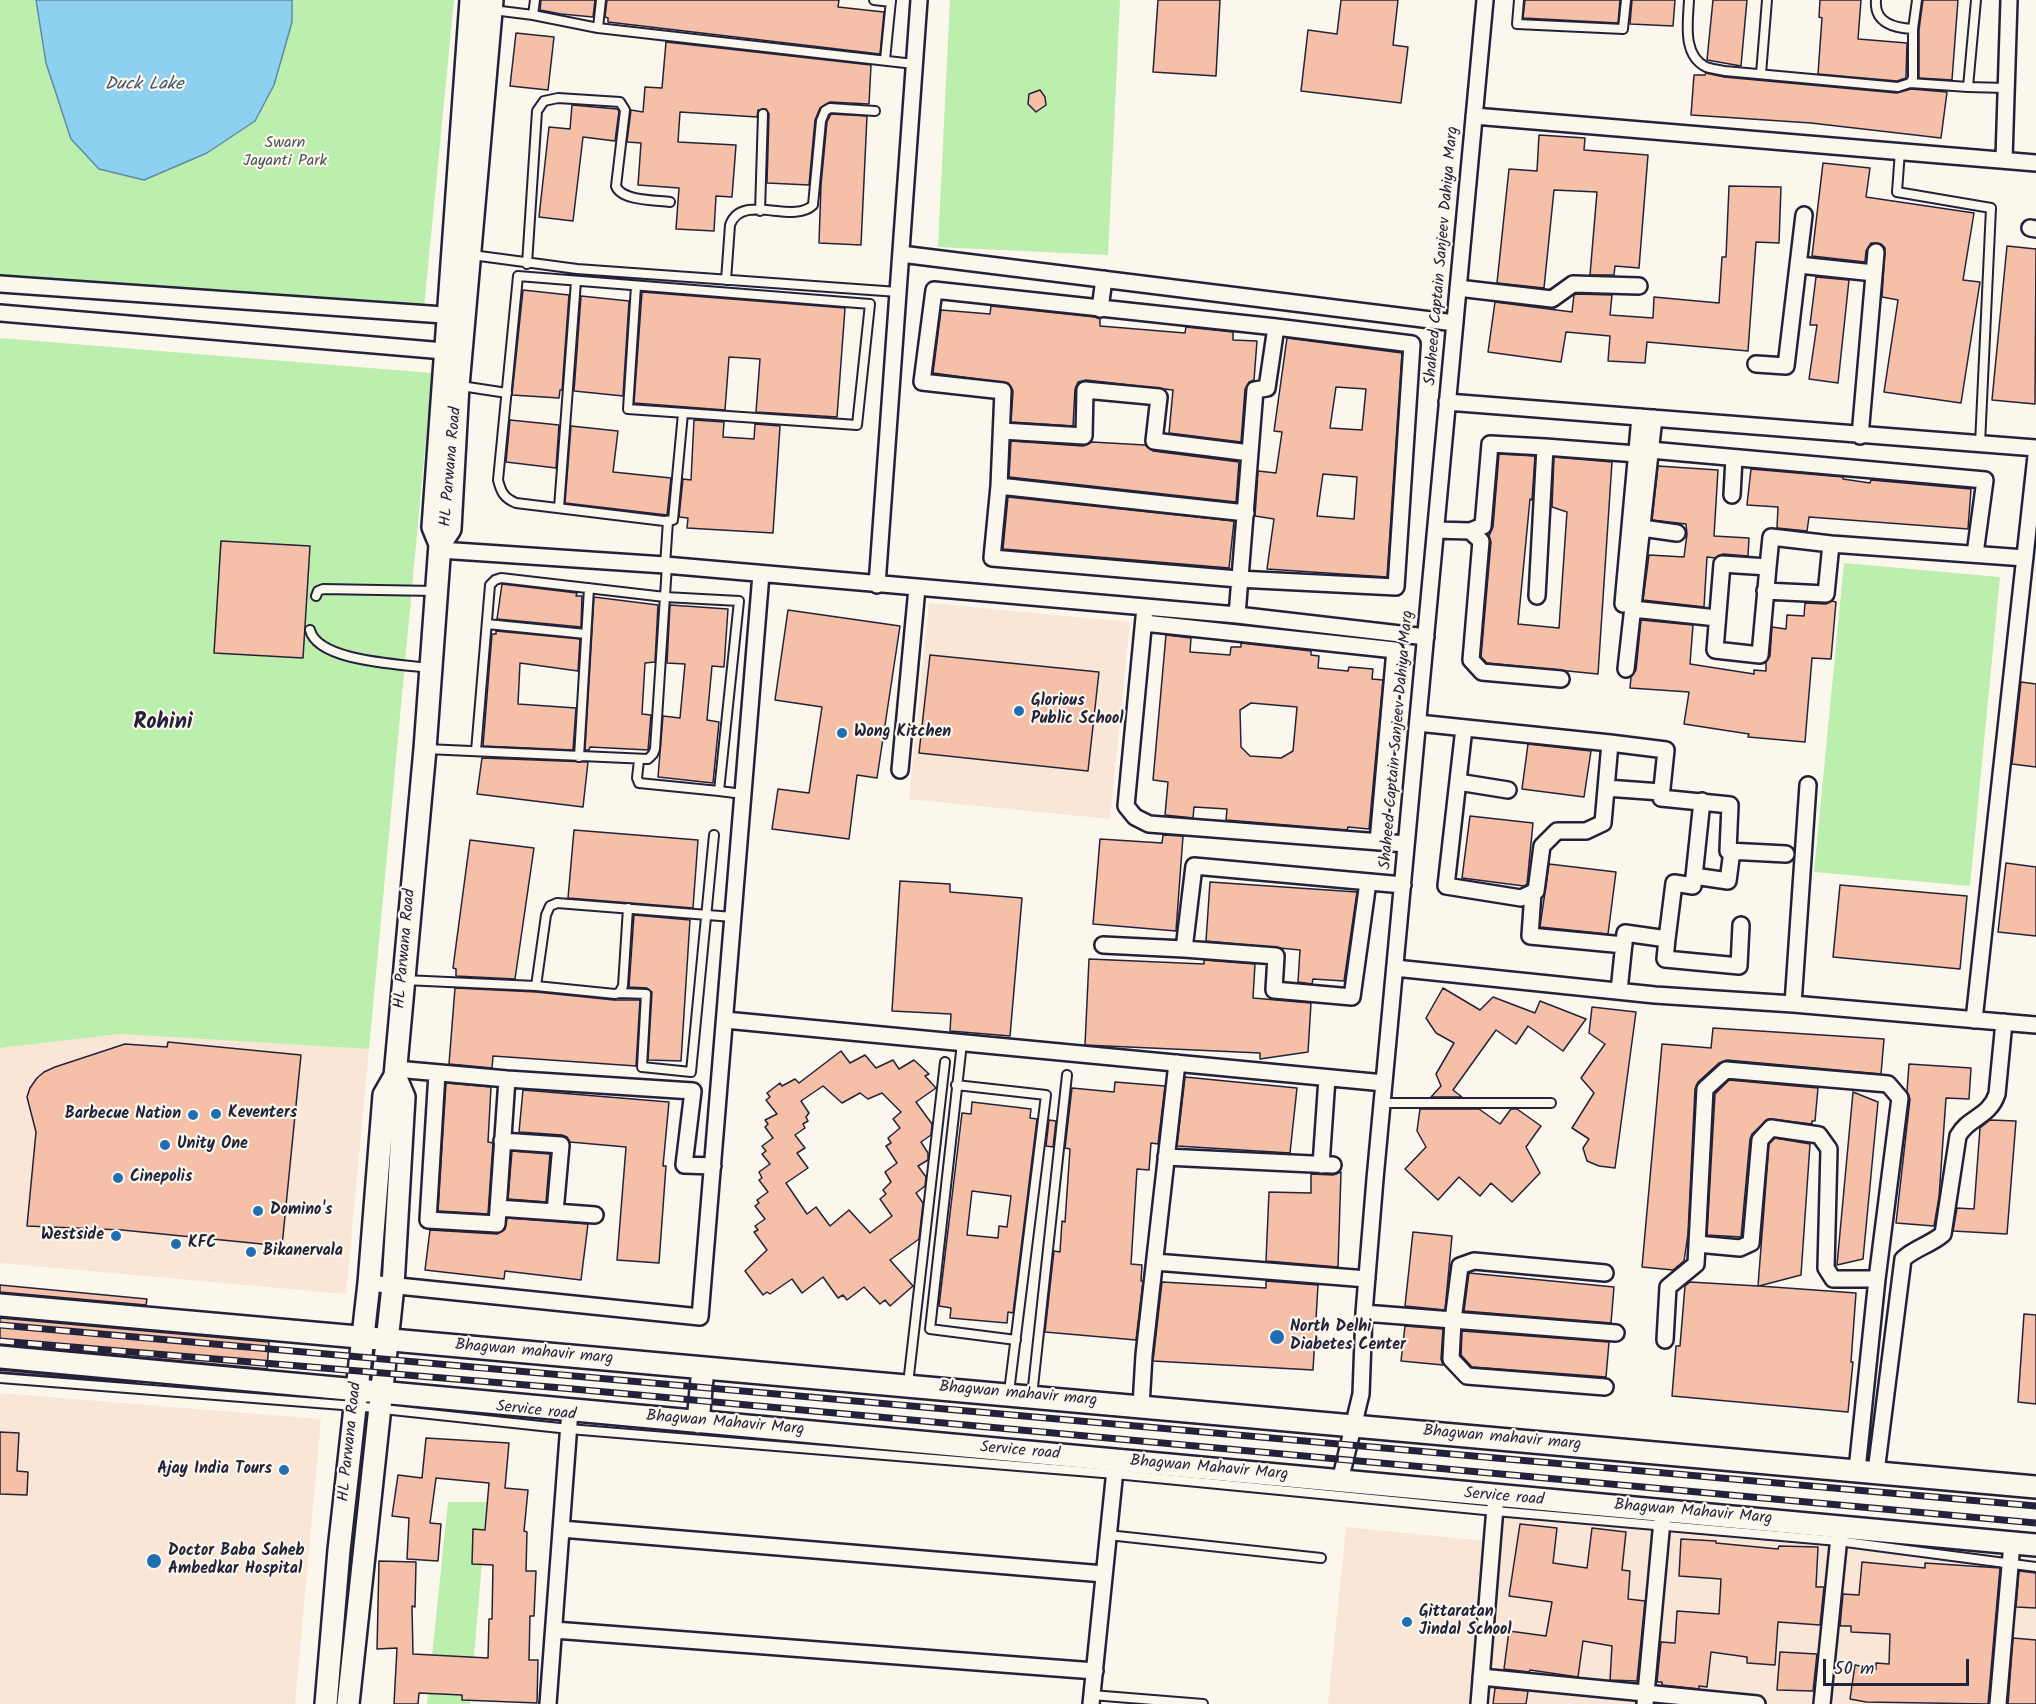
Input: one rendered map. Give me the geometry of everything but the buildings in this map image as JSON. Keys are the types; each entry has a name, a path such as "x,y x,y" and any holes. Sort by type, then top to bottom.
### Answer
{"main road":[{"path":"456,316 471,0"},
{"name":"HL Parwana Road","path":"348,1704 393,1286 404,1097 396,1072 403,980 425,749 440,547 450,529 458,386 453,350 456,316 471,255 491,5"},
{"path":"440,547 433,527 453,350"},
{"name":"HL Parwana Road","path":"326,1704 339,1550 369,1283 384,1095 396,1072"},
{"name":"Bhagwan mahavir marg","path":"0,1305 2036,1486"},
{"path":"0,1357 382,1401"},
{"path":"698,1422 703,1368"},
{"name":"Bhagwan Mahavir Marg","path":"382,1401 570,1419 698,1422 1115,1467 1340,1481 1496,1503 1839,1534 2036,1545"}],"street":[{"path":"877,585 919,0"},
{"name":"Shaheed Captain Sanjeev Dahiya Marg","path":"1340,1481 1361,1394 1364,1313 1382,1103 1485,0"},
{"path":"2004,159 2009,0"},
{"path":"1474,116 2036,163"},
{"path":"1756,364 1786,366 1804,215"},
{"path":"1860,436 1876,252"},
{"path":"902,254 1455,323"},
{"path":"1799,265 1875,273"},
{"path":"1100,309 1104,279"},
{"path":"0,284 456,316"},
{"path":"1458,288 1552,299 1574,284 1639,286"},
{"path":"934,290 1100,309 1412,344 1396,587 1238,579 992,558 999,486 1003,391 922,382 934,290"},
{"path":"0,313 453,350"},
{"path":"1237,615 1238,579 1246,513 1255,390 1267,388 1276,327"},
{"path":"1002,431 1084,436 1085,390 1158,397 1154,441 1250,453"},
{"path":"1447,402 1980,446 2036,448"},
{"path":"1644,452 1642,528 1633,609 1622,668 1647,418"},
{"path":"1436,530 1470,531 1483,526 1490,444 1734,458 1985,480 1975,554"},
{"path":"1537,596 1545,447"},
{"path":"1974,1020 2036,456"},
{"path":"1732,495 1734,458"},
{"path":"999,486 1246,513"},
{"path":"1642,528 1677,533"},
{"path":"1470,531 1481,541 1471,660 1482,672 1561,679"},
{"path":"1768,567 1722,564 1715,650 1760,655 1771,537 1831,544 2025,558"},
{"path":"1766,591 1826,594 1831,544"},
{"path":"440,547 917,588 1144,615 1395,650 1378,842"},
{"path":"369,1283 700,1317 761,574"},
{"path":"900,770 917,588"},
{"path":"1633,609 1717,618"},
{"path":"1144,615 1237,615 1426,637"},
{"path":"1144,615 1126,806 1135,817 1149,824 1406,844"},
{"path":"1418,723 1666,750 1661,798 1730,805 1728,851 1785,854"},
{"path":"1464,728 1446,885 1521,898 1536,891 1542,846 1557,831 1586,831 1603,822 1610,743"},
{"path":"1458,782 1508,790"},
{"path":"1794,1004 1808,785"},
{"path":"1606,788 1661,792"},
{"path":"1702,801 1693,886 1674,883 1665,958 1739,966 1741,925"},
{"path":"1694,876 1728,881 1732,851"},
{"path":"1184,949 1194,866 1403,885"},
{"path":"1103,945 1275,956 1274,990 1352,997 1368,882"},
{"path":"1533,892 1530,936 1624,945"},
{"path":"1619,991 1625,933 1667,939"},
{"path":"1395,968 1619,991 2036,1025"},
{"path":"725,1020 1384,1083"},
{"path":"1866,1471 1903,1259 1912,1250 1925,1247 1943,1234 1958,1136 1962,1129 1994,1105 2004,1022"},
{"path":"1141,1406 1177,1063"},
{"path":"1665,1340 1668,1287 1696,1264 1705,1089 1726,1071 1888,1084 1899,1098 1877,1280 1866,1471"},
{"path":"396,1072 693,1091 684,1165 713,1166"},
{"path":"437,1073 428,1220 497,1224 507,1079"},
{"path":"1167,1157 1327,1165 1327,1078"},
{"path":"1697,1244 1740,1248 1751,1243 1761,1140 1771,1128 1819,1135 1829,1149 1826,1268 1833,1279 1877,1280"},
{"path":"502,1141 561,1145 555,1212"},
{"path":"498,1208 595,1215"},
{"path":"1605,1273 1474,1261 1460,1266 1451,1359 1467,1376 1605,1387"},
{"path":"1155,1262 1367,1280"},
{"path":"1364,1313 1616,1333"},
{"path":"549,1704 570,1419"},
{"path":"1092,1700 1115,1467"},
{"path":"1479,1704 1496,1503"},
{"path":"1646,1699 1662,1518"},
{"path":"561,1529 1104,1574"},
{"path":"1822,1704 1839,1534"},
{"path":"1998,1704 2012,1543"},
{"path":"554,1629 1095,1671"},
{"path":"1481,1677 1646,1699 1757,1704"}],"lane":[{"path":"533,15 535,0"},
{"path":"598,28 601,0"},
{"path":"874,0 891,1 885,60"},
{"path":"1519,0 1517,24 1623,29 1626,0"},
{"path":"1689,0 1690,48 1695,59 1707,68 1898,87 1910,83 2006,88"},
{"path":"1761,74 1767,0"},
{"path":"1876,0 1875,9 1879,18 1887,24 1913,29"},
{"path":"1910,83 1913,78 1913,29 1917,0"},
{"path":"1968,87 1976,0"},
{"path":"491,5 598,28 914,64"},
{"path":"527,264 537,111 544,101 558,98 620,102 625,110 616,186 618,191 630,197 670,201"},
{"path":"726,280 732,218 739,213 760,211 799,212 813,205 821,121 825,111 830,108 875,111"},
{"path":"760,211 763,114"},
{"path":"1900,151 1897,192 1991,208 1980,446"},
{"path":"471,255 527,264 898,292"},
{"path":"636,286 628,409 857,425 870,304 518,276 498,480 506,499 516,503 673,520 683,413"},
{"path":"559,508 576,281"},
{"path":"458,386 507,393"},
{"path":"425,749 648,759 655,749 668,521"},
{"path":"476,752 490,585 495,580 501,578 665,597 739,601 719,791"},
{"path":"579,757 590,588"},
{"path":"316,596 318,591 323,589 437,591"},
{"path":"487,624 586,634"},
{"path":"310,630 316,642 344,655 431,668"},
{"path":"639,760 637,778 639,783 743,794"},
{"path":"403,980 646,994 642,1067 691,1072 714,835"},
{"path":"536,986 546,915 550,906 557,903 733,918"},
{"path":"619,993 623,986 628,908"},
{"path":"962,1043 930,1329 1016,1340"},
{"path":"907,1385 945,1062"},
{"path":"1032,1396 1067,1075"},
{"path":"956,1085 1046,1095 1009,1394"},
{"path":"1382,1103 1551,1104"},
{"path":"0,1378 356,1398"},
{"name":"Service road","path":"570,1419 1496,1503"},
{"path":"1839,1534 2010,1565 2036,1567"},
{"path":"1108,1535 1321,1558"},
{"path":"1092,1700 1203,1704"}],"shaded area":[{"name":"Glorious Public School","path":"929,603 1130,622 1110,819 909,799"},
{"path":"120,1034 369,1049 346,1294 0,1263 0,1048"},
{"name":"Doctor Baba Saheb Ambedkar Hospital","path":"0,1393 321,1419 295,1704 0,1704"},
{"path":"1496,1495 2036,1560 2036,1704 1479,1704"},
{"name":"Gittaratan Jindal School","path":"1346,1527 1486,1541 1469,1704 1328,1704"}],"green space":[{"name":"Swarn Jayanti Park","path":"0,0 454,0 423,318 0,283"},
{"path":"950,0 1120,0 1108,255 938,247"},
{"path":"0,338 432,373 369,1049 120,1034 0,1048"},
{"path":"1844,563 2000,577 1970,886 1814,872"},
{"path":"448,1502 487,1502 470,1704 427,1704"}],"water":[{"name":"Duck Lake","path":"36,0 292,0 292,22 274,85 255,121 207,153 144,180 99,169 71,139 46,63"}],"railway":[{"path":"0,1325 2036,1506"},
{"path":"0,1341 562,1388 2036,1523"}],"place":[{"name":"Glorious Public School","path":"1019,711"},
{"name":"Wong Kitchen","path":"842,733"},
{"name":"Keventers","path":"216,1114"},
{"name":"Barbecue Nation","path":"193,1115"},
{"name":"Unity One","path":"165,1145"},
{"name":"Cinepolis","path":"118,1178"},
{"name":"Domino's","path":"258,1211"},
{"name":"Westside","path":"116,1236"},
{"name":"KFC","path":"176,1244"},
{"name":"Bikanervala","path":"251,1252"},
{"name":"North Delhi Diabetes Center","path":"1277,1337"},
{"name":"Ajay India Tours","path":"284,1470"},
{"name":"Doctor Baba Saheb Ambedkar Hospital","path":"154,1561"},
{"name":"Gittaratan Jindal School","path":"1407,1622"}],"district":[{"name":"Rohini","path":"163,724"}]}
